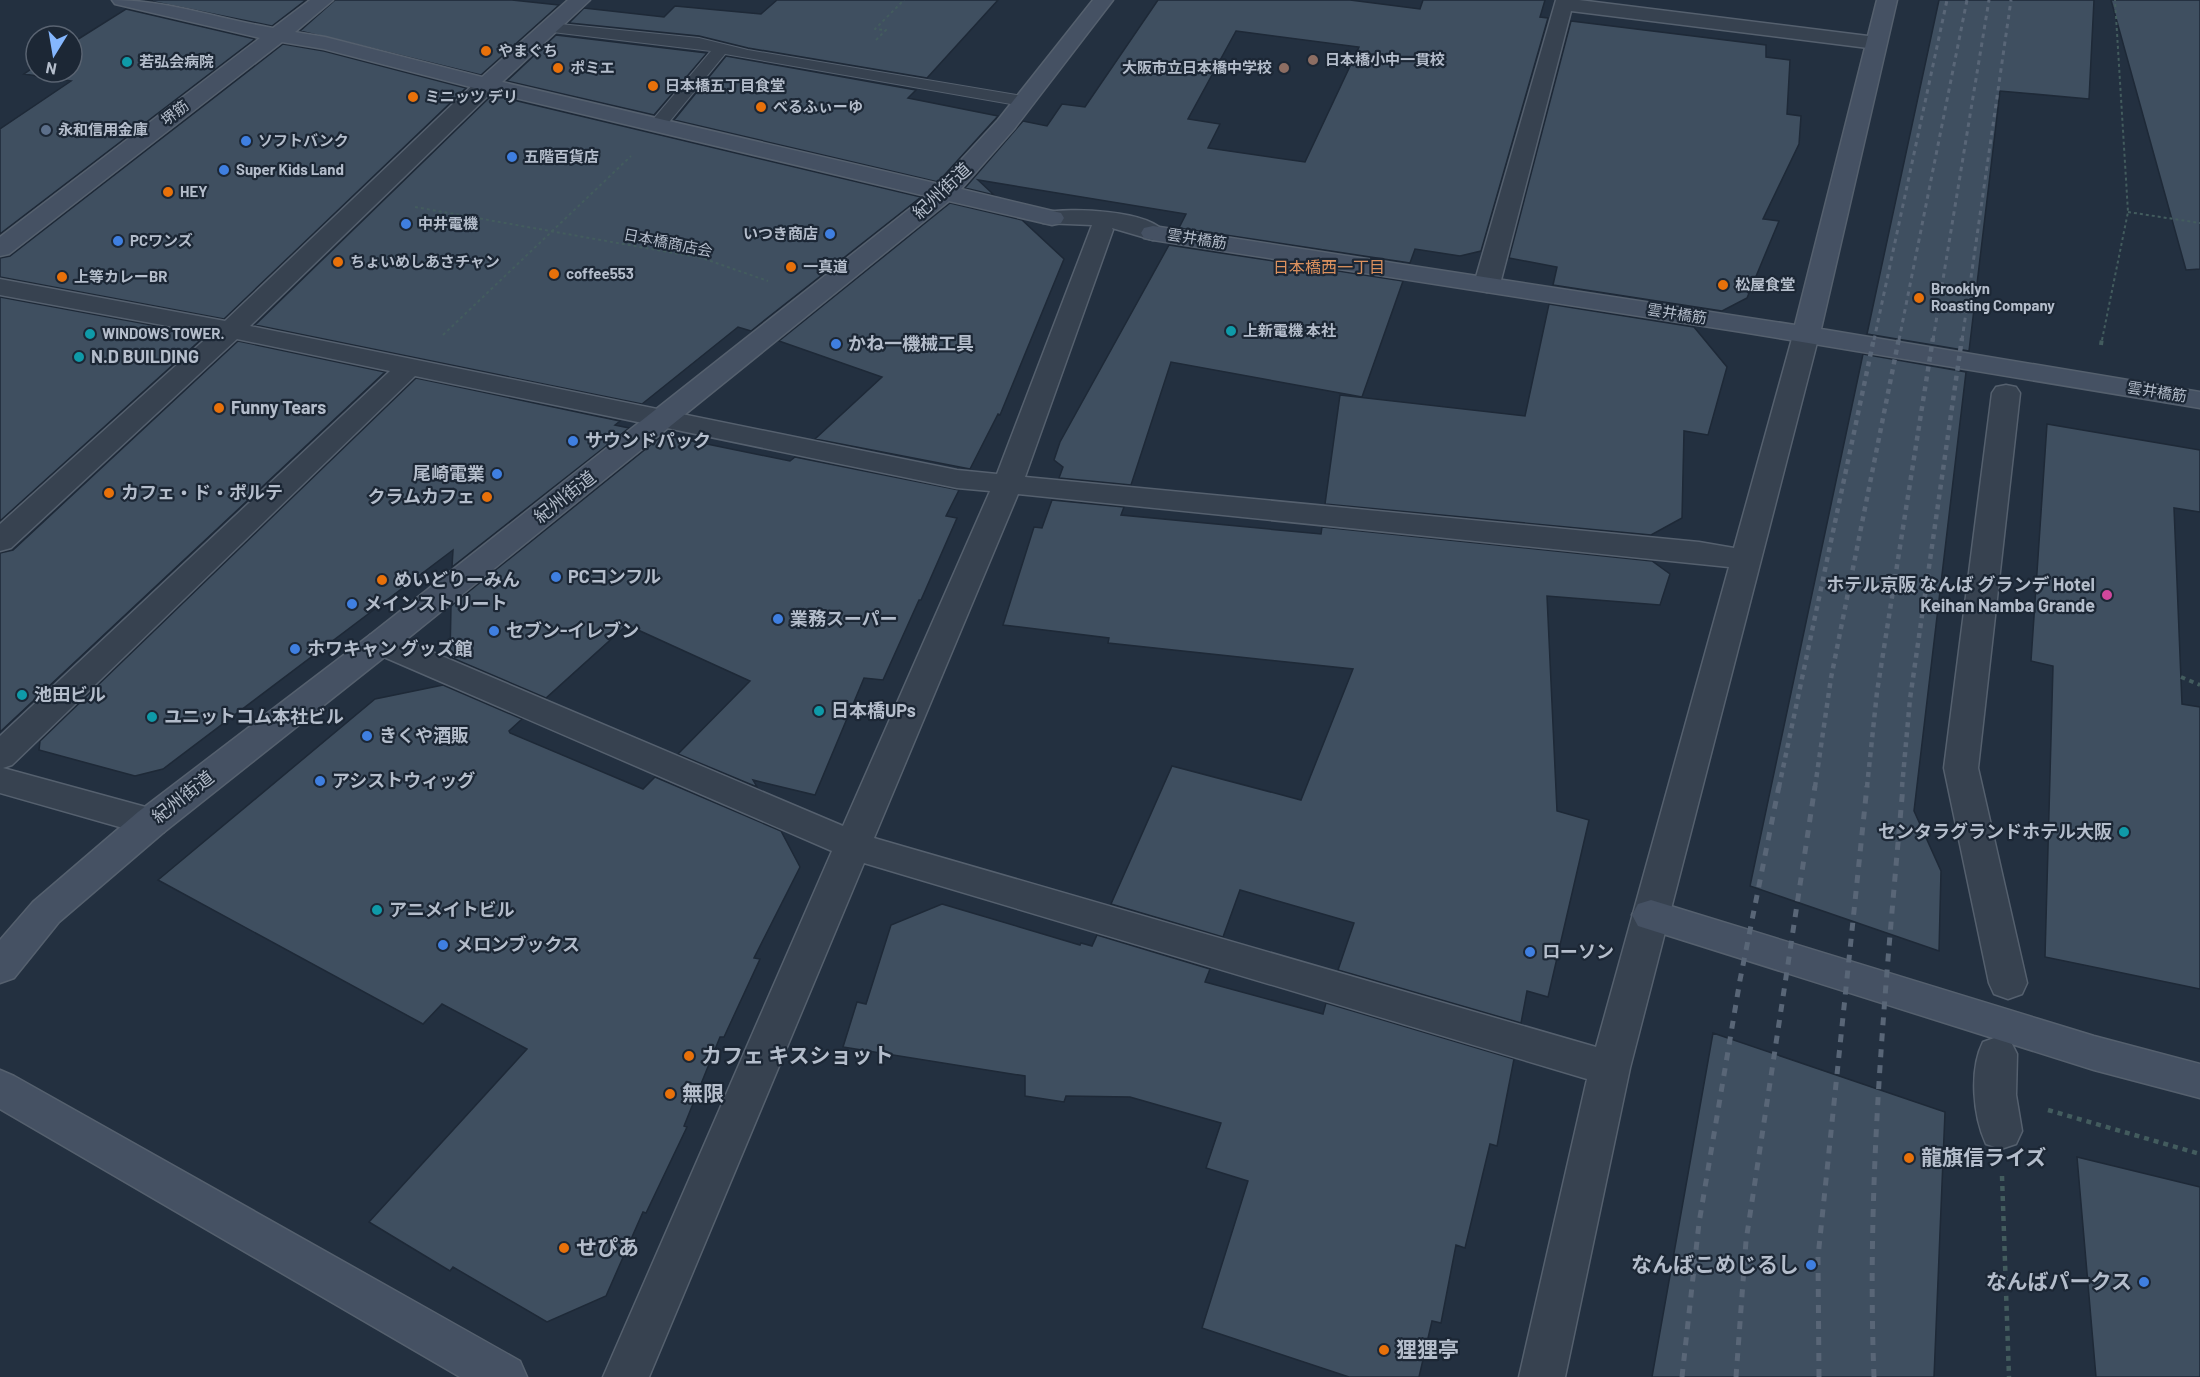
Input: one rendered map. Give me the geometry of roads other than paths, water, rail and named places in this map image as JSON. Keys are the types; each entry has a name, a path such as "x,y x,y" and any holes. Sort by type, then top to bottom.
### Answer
{"street":[{"path":"122,0 276,36 325,43 486,85 659,123 943,194 1052,218 1068,225 1131,235 1153,233"},
{"name":"堺筋","path":"0,249 323,0"},
{"path":"0,541 231,330 486,85 580,0"},
{"name":"紀州街道","path":"0,967 46,912 151,822 381,644 943,194 963,174 1103,0"},
{"path":"1542,1377 1610,1068 1796,364 1806,335 1887,0"},
{"path":"1487,284 1563,4 1876,43"},
{"path":"1052,218 1075,216 1136,225 1153,233"},
{"path":"626,1377 855,846 1007,485 1101,230"},
{"name":"雲井橋筋","path":"1153,233 1487,284 2200,400"},
{"path":"0,287 231,330 957,479 1699,552 1746,560"},
{"path":"0,756 408,368"},
{"path":"2006,393 1961,768 2008,983"},
{"path":"381,644 855,846 926,869 1610,1068"},
{"path":"0,780 151,822"},
{"path":"1651,915 2094,1053 2200,1081"},
{"path":"1996,1054 1998,1113"},
{"path":"0,1088 504,1377"}],"lane":[{"path":"550,28 699,43 1023,101"},
{"path":"659,123 722,48"}],"railway":[{"path":"1874,340 1947,0"},
{"path":"1899,340 1967,0"},
{"path":"1933,340 1989,0"},
{"path":"1962,340 2011,0"},
{"path":"1779,787 1874,338"},
{"path":"1815,787 1831,678 1899,338"},
{"path":"1867,787 1877,692 1933,338"},
{"path":"1902,787 1910,699 1962,338"},
{"path":"1682,1377 1699,1223 1740,980 1779,786"},
{"path":"1736,1377 1746,1241 1815,786"},
{"path":"1819,1377 1818,1257 1867,786"},
{"path":"1874,1377 1872,1303 1875,1155 1884,1007 1903,786"}],"place":[{"name":"やまぐち","path":"486,51"},
{"name":"日本橋小中一貫校","path":"1313,60"},
{"name":"若弘会病院","path":"127,62"},
{"name":"ポミエ","path":"558,68"},
{"name":"大阪市立日本橋中学校","path":"1284,68"},
{"name":"日本橋五丁目食堂","path":"653,86"},
{"name":"ミニッツ デリ","path":"413,97"},
{"name":"べるふぃーゆ","path":"761,107"},
{"name":"永和信用金庫","path":"46,130"},
{"name":"ソフトバンク","path":"246,141"},
{"name":"五階百貨店","path":"512,157"},
{"name":"Super Kids Land","path":"224,170"},
{"name":"HEY","path":"168,192"},
{"name":"中井電機","path":"406,224"},
{"name":"いつき商店","path":"830,234"},
{"name":"PCワンズ","path":"118,241"},
{"name":"ちょいめしあさチャン","path":"338,262"},
{"name":"一真道","path":"791,267"},
{"name":"coffee553","path":"554,274"},
{"name":"上等カレーBR","path":"62,277"},
{"name":"松屋食堂","path":"1723,285"},
{"name":"Brooklyn Roasting Company","path":"1919,298"},
{"name":"上新電機 本社","path":"1231,331"},
{"name":"WINDOWS TOWER.","path":"90,334"},
{"name":"かね一機械工具","path":"836,344"},
{"name":"N.D BUILDING","path":"79,357"},
{"name":"Funny Tears","path":"219,408"},
{"name":"サウンドパック","path":"573,441"},
{"name":"尾崎電業","path":"497,474"},
{"name":"カフェ・ド・ポルテ","path":"109,493"},
{"name":"クラムカフェ","path":"487,497"},
{"name":"PCコンフル","path":"556,577"},
{"name":"めいどりーみん","path":"382,580"},
{"name":"ホテル京阪 なんば グランデ Hotel Keihan Namba Grande","path":"2107,595"},
{"name":"メインストリート","path":"352,604"},
{"name":"業務スーパー","path":"778,619"},
{"name":"セブン-イレブン","path":"494,631"},
{"name":"ホワキャン グッズ館","path":"295,649"},
{"name":"池田ビル","path":"22,695"},
{"name":"日本橋UPs","path":"819,711"},
{"name":"ユニットコム本社ビル","path":"152,717"},
{"name":"きくや酒販","path":"367,736"},
{"name":"アシストウィッグ","path":"320,781"},
{"name":"センタラグランドホテル大阪","path":"2124,832"},
{"name":"アニメイトビル","path":"377,910"},
{"name":"メロンブックス","path":"443,945"},
{"name":"ローソン","path":"1530,952"},
{"name":"カフェ キスショット","path":"689,1056"},
{"name":"無限","path":"670,1094"},
{"name":"龍旗信ライズ","path":"1909,1158"},
{"name":"せぴあ","path":"564,1248"},
{"name":"なんばこめじるし","path":"1811,1265"},
{"name":"なんばパークス","path":"2144,1282"},
{"name":"狸狸亭","path":"1384,1350"}],"district":[{"name":"日本橋西一丁目","path":"1329,267"}]}
